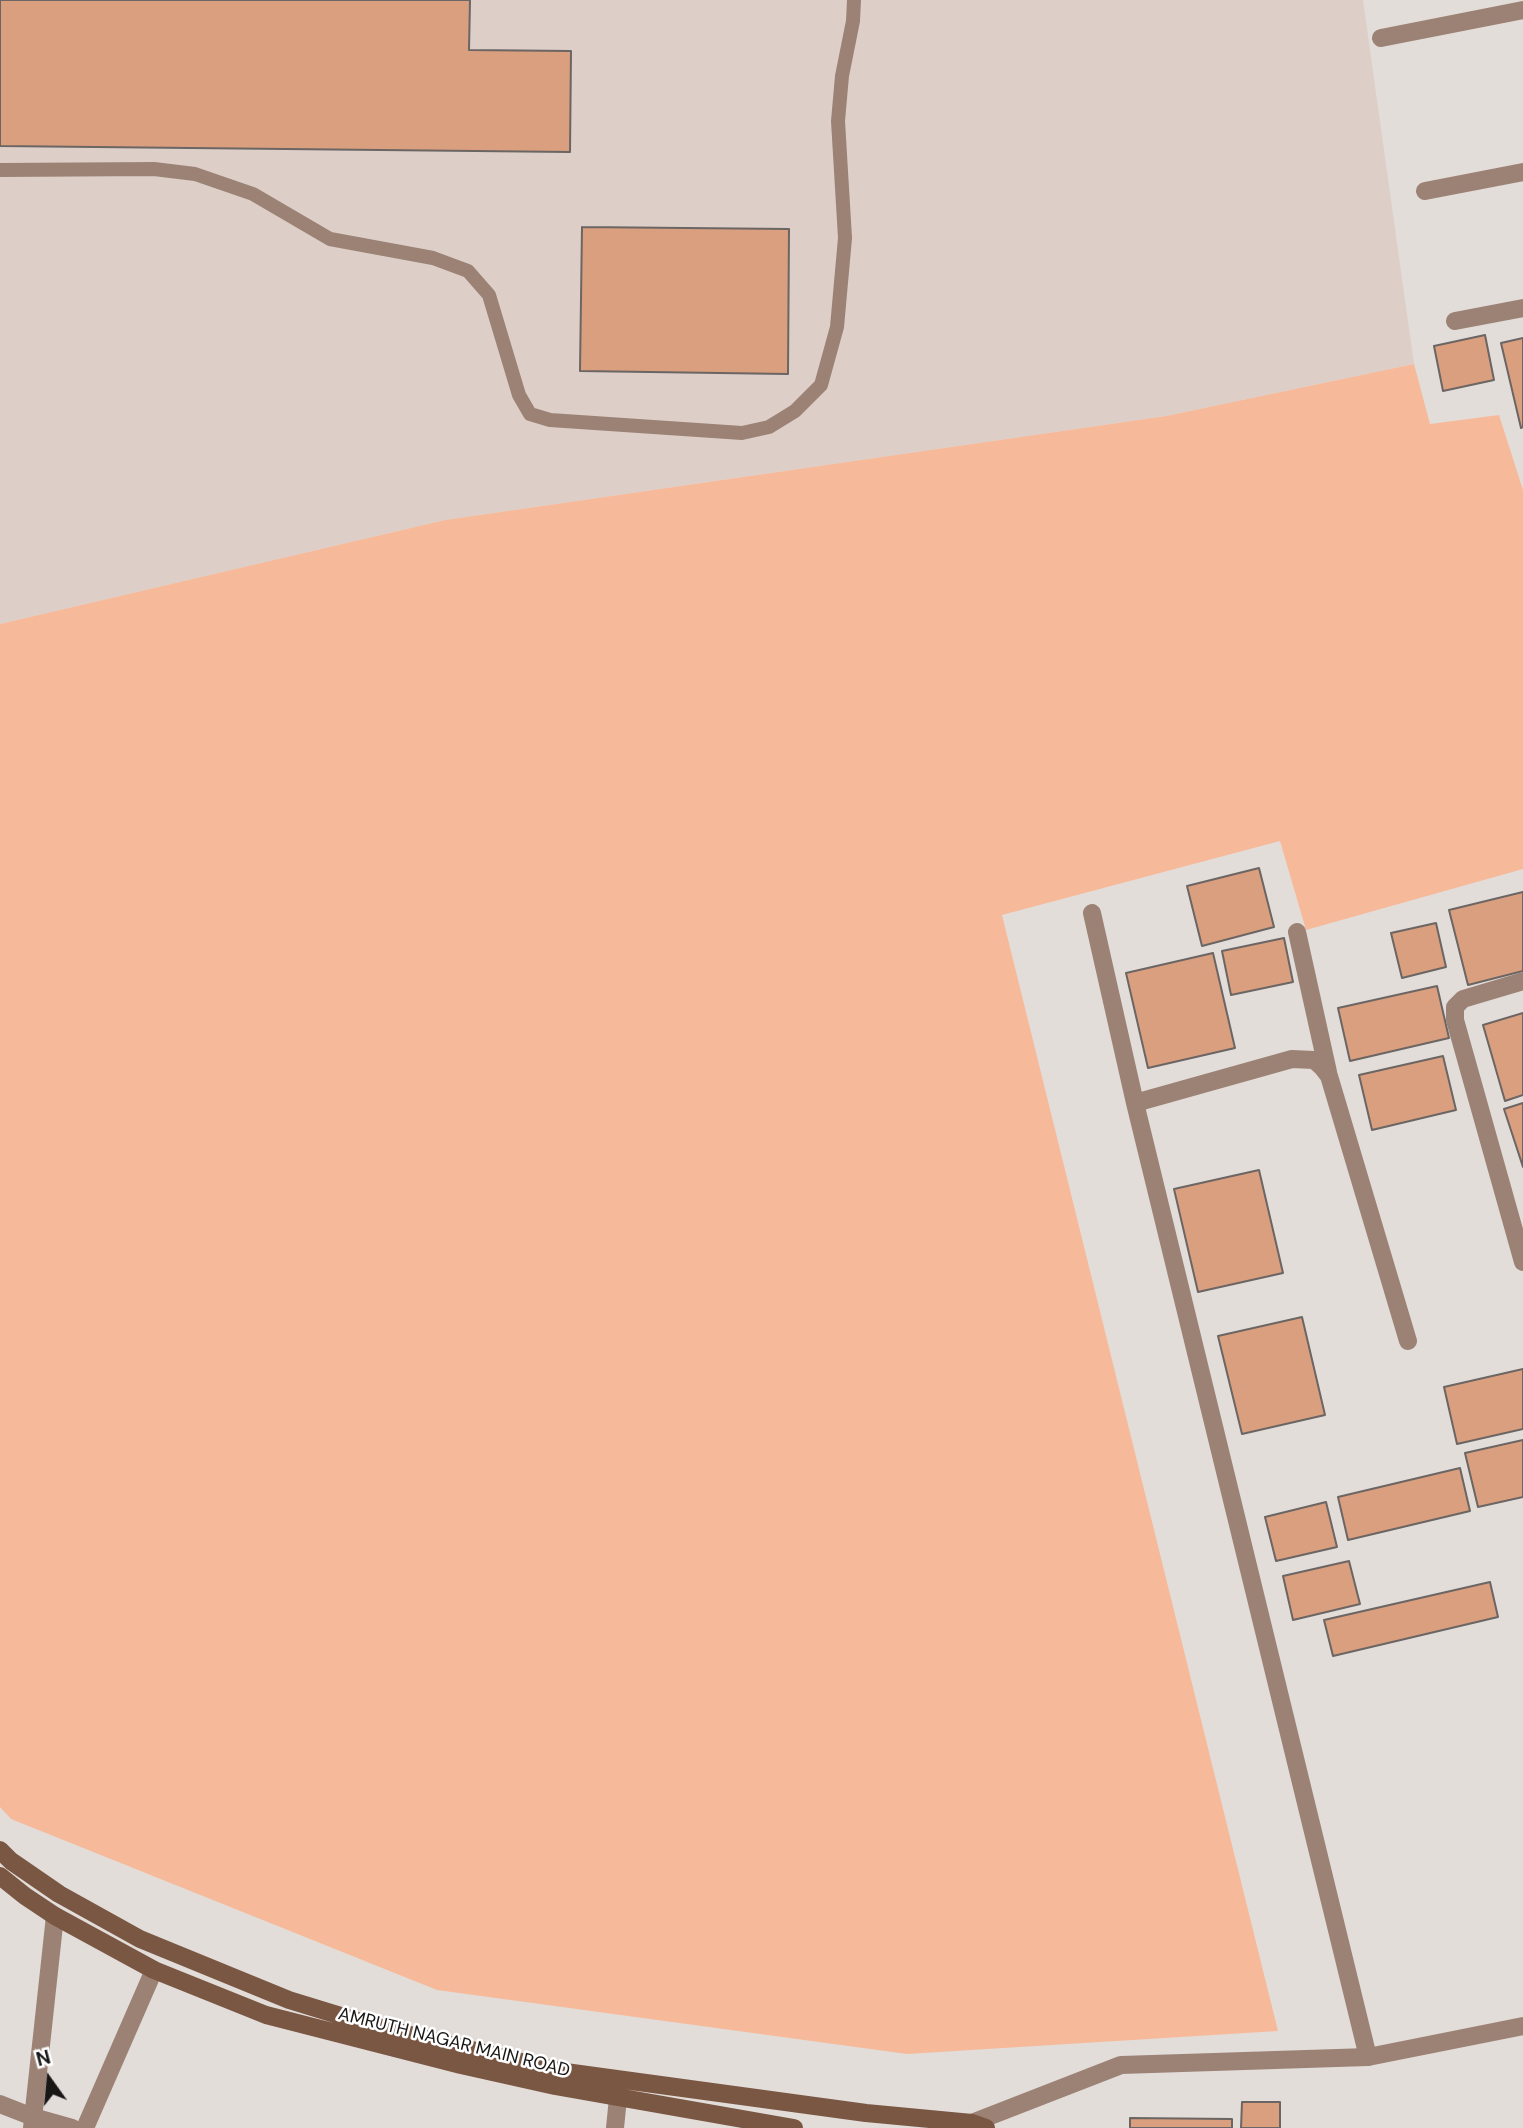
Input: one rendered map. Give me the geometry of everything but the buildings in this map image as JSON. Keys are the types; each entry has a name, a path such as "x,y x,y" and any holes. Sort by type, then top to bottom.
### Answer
{"main road":[{"name":"AMRUTH NAGAR MAIN ROAD","path":"0,1850 11,1861 59,1894 140,1939 289,2000 377,2027 558,2071 976,2126"},
{"name":"AMRUTH NAGAR MAIN ROAD","path":"0,1876 55,1916 154,1970 266,2015 461,2065 618,2098 794,2128"}],"street":[{"path":"1381,38 1523,10"},
{"path":"1425,191 1523,173"},
{"path":"1455,321 1523,309"},
{"path":"1092,914 1135,1103 1368,2057"},
{"path":"1297,932 1329,1076 1408,1341"},
{"path":"1523,981 1463,999 1455,1007 1455,1020 1523,1262"},
{"path":"1135,1103 1292,1059 1314,1060 1329,1076"},
{"path":"32,2123 55,1916"},
{"path":"85,2128 154,1970"},
{"path":"976,2126 1121,2065 1368,2057 1523,2026"},
{"path":"615,2128 618,2098"},
{"path":"0,2104 32,2123 72,2128"}],"lane":[{"path":"0,170 154,169 195,174 253,194 330,239 433,257 468,271 489,295 519,395 530,414 550,420 742,433 769,427 795,411 821,385 837,327 845,237 838,121 854,0"}],"shaded area":[{"path":"0,0 1363,0 1414,364 1166,416 445,520 0,624"},
{"path":"1414,364 1430,424 1499,415 1523,490 1523,869 1306,930 1280,841 1002,915 1278,2031 907,2054 437,1990 11,1819 0,1807 0,624 445,520 1166,416"}]}
